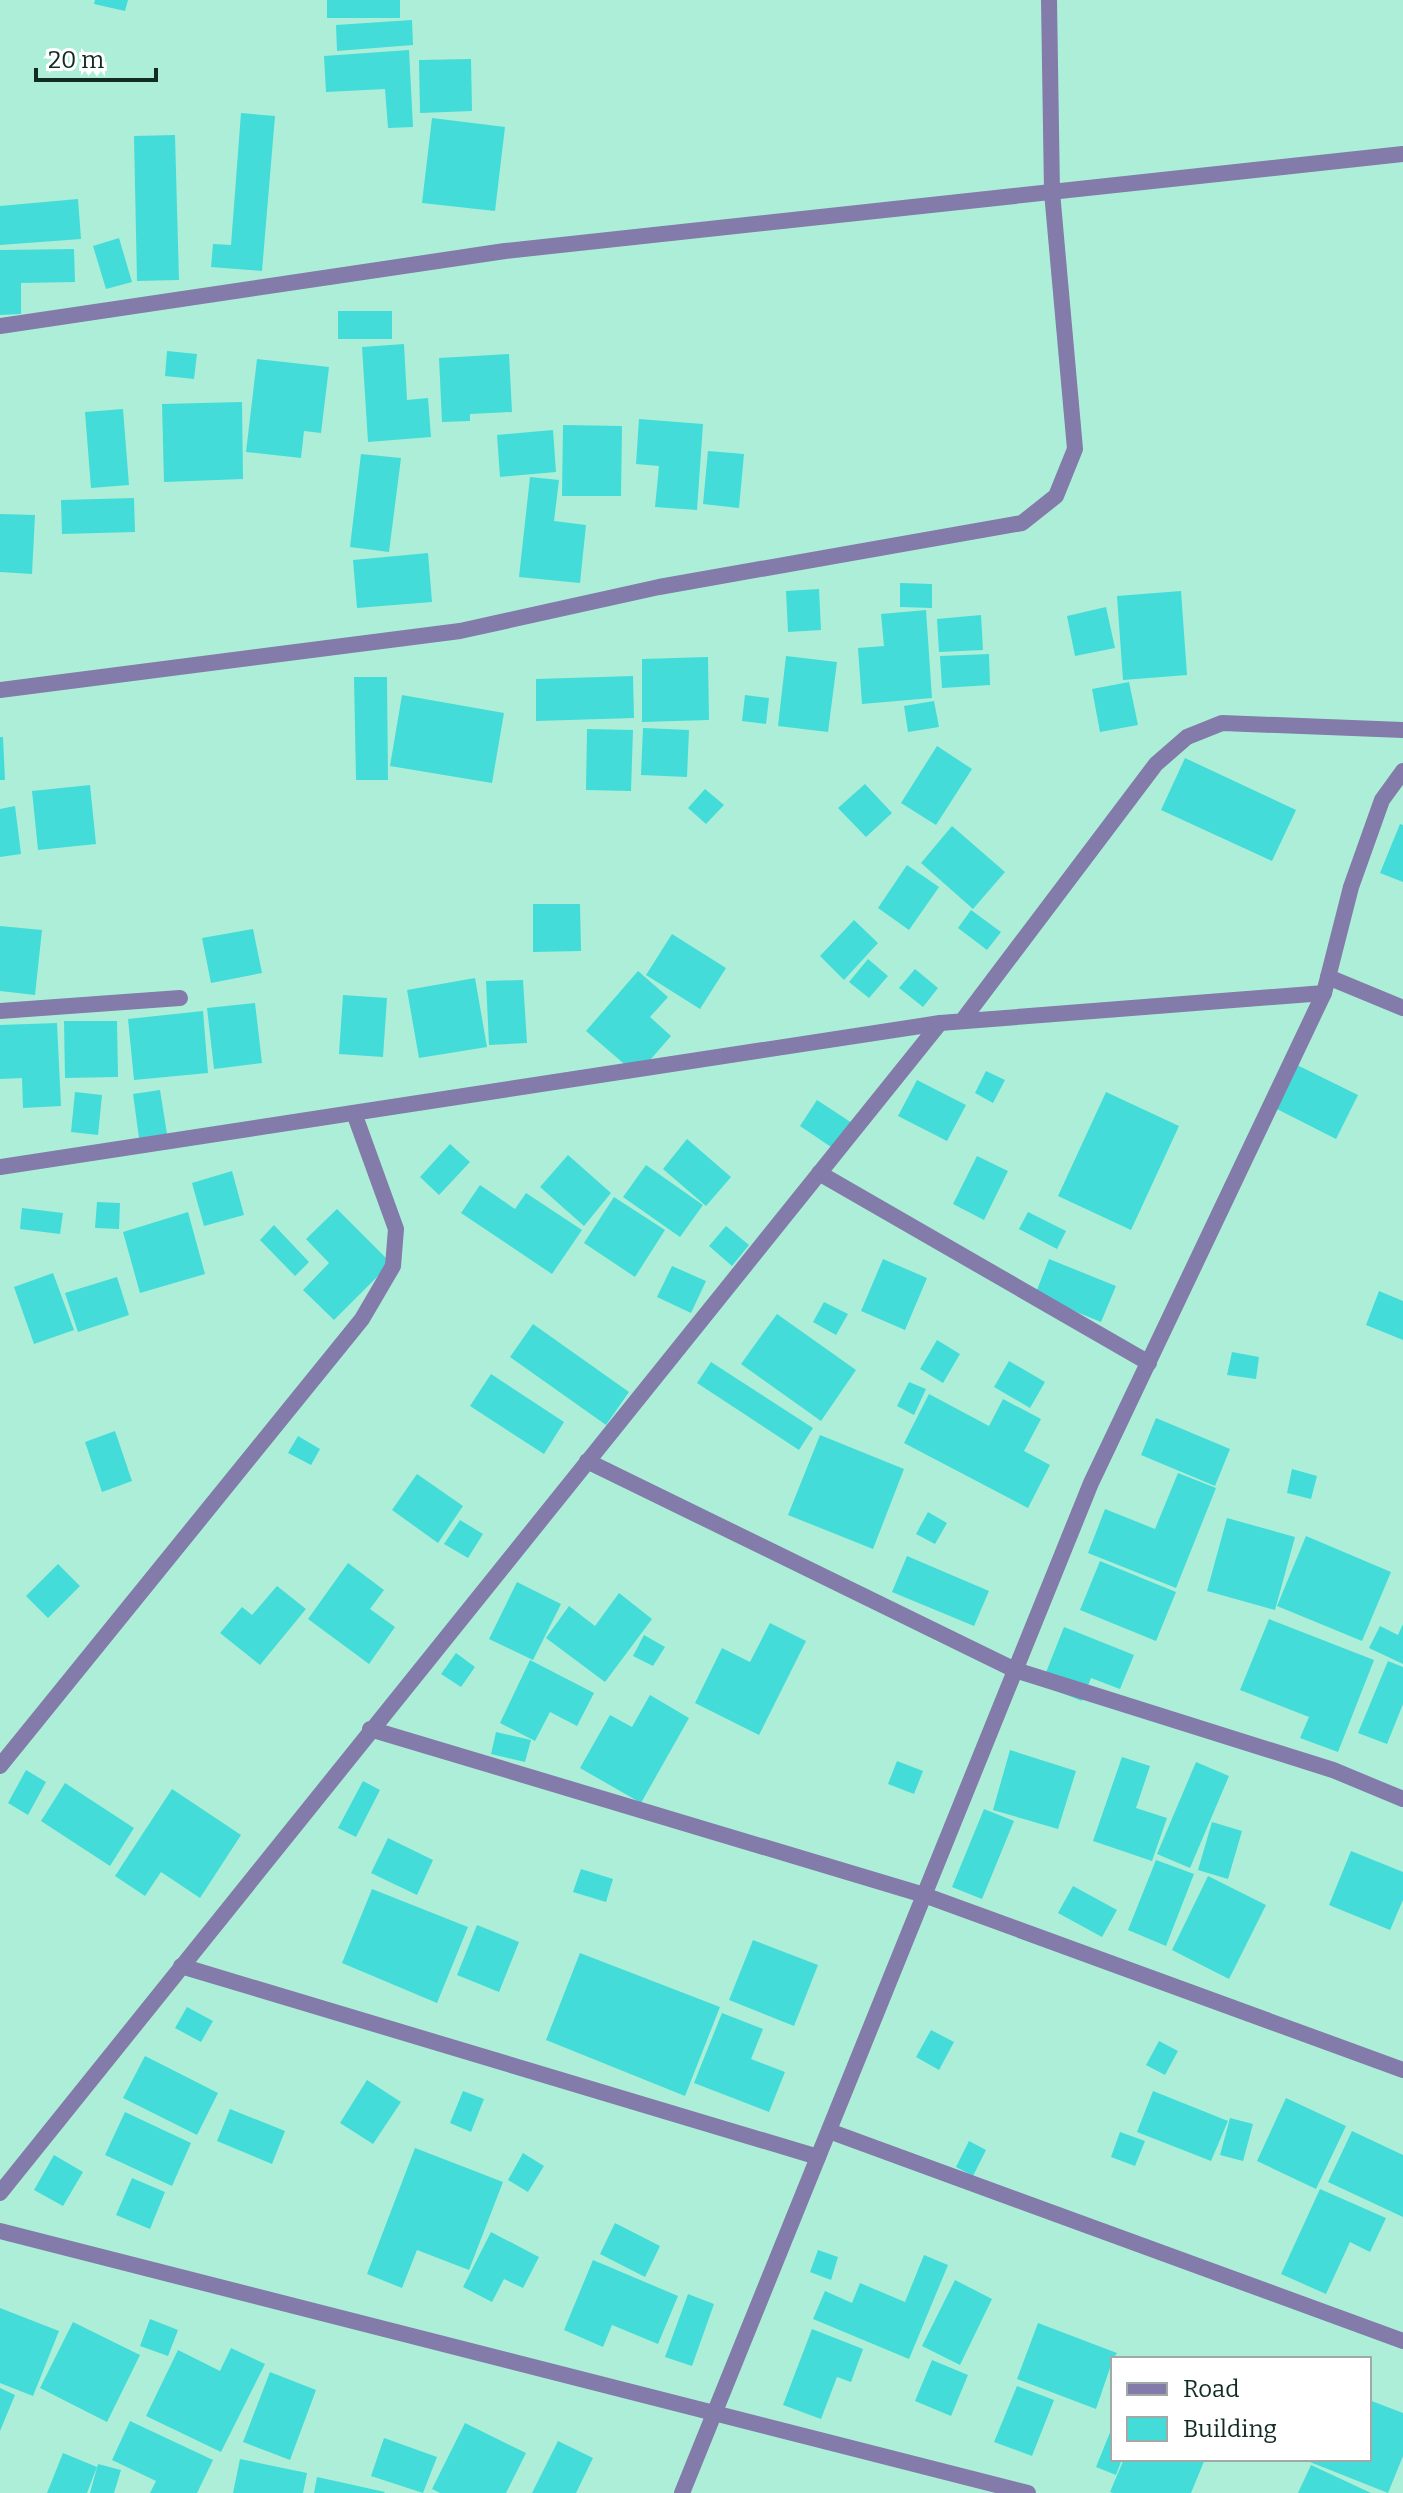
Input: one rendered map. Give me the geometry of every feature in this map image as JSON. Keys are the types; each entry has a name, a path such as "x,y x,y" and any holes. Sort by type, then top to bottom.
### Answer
{"street":[{"path":"0,690 460,631 659,587 1022,523 1056,496 1075,449 1052,192 1049,0"},
{"path":"0,326 505,251 1403,154"},
{"path":"962,1021 1156,764 1187,737 1222,723 1403,730"},
{"path":"682,2493 1091,1483 1326,985 1351,887 1382,800 1403,771"},
{"path":"0,1167 940,1023 1326,985 1403,1008"},
{"path":"0,1011 180,998"},
{"path":"0,2193 940,1023"},
{"path":"0,1766 362,1319 393,1266 396,1229 354,1113"},
{"path":"819,1173 1149,1363"},
{"path":"587,1461 1015,1670 1333,1770 1403,1799"},
{"path":"370,1729 924,1895 1403,2070"},
{"path":"181,1966 818,2157"},
{"path":"829,2131 1403,2341"},
{"path":"0,2231 1028,2493"}],"building":[{"path":"95,0 128,0 125,11 94,4"},
{"path":"327,0 400,0 400,18 327,18"},
{"path":"412,20 413,45 337,51 336,25"},
{"path":"409,50 413,127 388,128 385,89 326,92 324,56"},
{"path":"471,59 472,111 420,113 419,60"},
{"path":"241,113 275,116 262,271 211,267 213,244 231,245"},
{"path":"432,118 505,127 495,211 422,203"},
{"path":"175,135 179,280 137,281 134,136"},
{"path":"78,199 81,239 0,245 0,206"},
{"path":"119,238 132,282 106,289 93,246"},
{"path":"74,249 75,282 21,283 21,314 0,315 0,250"},
{"path":"338,311 392,311 392,339 338,339"},
{"path":"404,344 407,400 428,398 431,437 368,442 362,347"},
{"path":"167,351 197,354 194,379 165,376"},
{"path":"509,354 512,412 470,414 470,421 442,422 439,358"},
{"path":"257,359 329,367 321,433 304,431 301,458 246,452"},
{"path":"242,402 243,479 164,482 162,404"},
{"path":"123,409 129,485 91,488 85,412"},
{"path":"639,419 703,424 697,510 655,507 659,466 636,464"},
{"path":"563,425 622,426 621,496 562,496"},
{"path":"553,430 556,472 500,477 497,435"},
{"path":"708,451 744,454 739,508 703,504"},
{"path":"361,454 401,458 389,552 350,547"},
{"path":"530,477 559,480 554,521 586,525 580,583 519,577"},
{"path":"134,498 135,532 62,534 61,500"},
{"path":"0,514 35,515 32,574 0,572"},
{"path":"428,553 432,602 357,608 353,560"},
{"path":"900,583 932,584 932,608 900,607"},
{"path":"819,589 821,630 788,632 786,591"},
{"path":"1181,591 1187,675 1123,680 1117,596"},
{"path":"1106,607 1115,648 1075,656 1067,616"},
{"path":"926,610 932,698 862,704 858,648 884,646 881,614"},
{"path":"981,615 983,650 939,652 937,619"},
{"path":"989,654 990,685 942,688 940,656"},
{"path":"786,656 837,662 828,732 778,726"},
{"path":"708,657 709,720 642,722 642,659"},
{"path":"633,676 634,718 536,721 536,679"},
{"path":"354,677 387,677 388,780 356,780"},
{"path":"1129,682 1138,725 1100,732 1092,689"},
{"path":"402,695 504,713 492,783 390,766"},
{"path":"745,695 769,698 766,724 742,721"},
{"path":"934,701 939,727 908,732 904,706"},
{"path":"643,728 689,730 687,777 641,775"},
{"path":"587,729 633,730 631,791 586,790"},
{"path":"0,737 3,737 5,780 0,780"},
{"path":"937,746 972,769 936,825 901,803"},
{"path":"1185,758 1296,810 1272,861 1161,810"},
{"path":"865,784 892,813 866,837 838,808"},
{"path":"90,785 96,844 38,850 32,791"},
{"path":"705,789 724,805 706,824 688,808"},
{"path":"15,806 21,854 0,857 0,809"},
{"path":"1400,824 1403,825 1403,882 1380,873"},
{"path":"952,826 1005,872 973,909 921,863"},
{"path":"907,865 939,887 909,930 878,908"},
{"path":"533,904 580,904 581,951 533,952"},
{"path":"971,910 1001,932 987,950 958,928"},
{"path":"854,920 878,943 844,980 820,956"},
{"path":"0,926 42,930 35,995 0,991"},
{"path":"253,929 262,973 211,983 202,938"},
{"path":"672,934 726,968 700,1009 646,975"},
{"path":"868,959 888,976 869,998 849,982"},
{"path":"915,969 938,988 923,1007 899,988"},
{"path":"638,971 668,997 650,1017 671,1036 637,1075 586,1031"},
{"path":"475,978 487,1047 419,1058 407,990"},
{"path":"523,980 527,1043 489,1045 486,981"},
{"path":"343,995 387,998 383,1057 339,1054"},
{"path":"255,1003 262,1063 214,1069 207,1008"},
{"path":"203,1011 208,1073 134,1080 128,1019"},
{"path":"64,1021 117,1021 118,1077 65,1078"},
{"path":"57,1023 61,1106 23,1108 22,1078 0,1079 0,1025"},
{"path":"1293,1063 1358,1095 1336,1139 1271,1106"},
{"path":"986,1071 1005,1080 993,1103 975,1093"},
{"path":"917,1080 966,1105 947,1141 898,1116"},
{"path":"160,1090 167,1134 139,1138 133,1094"},
{"path":"75,1092 102,1095 98,1135 71,1132"},
{"path":"1106,1092 1179,1126 1131,1230 1058,1196"},
{"path":"817,1100 852,1123 834,1149 800,1126"},
{"path":"687,1139 731,1177 706,1206 663,1169"},
{"path":"450,1144 470,1162 439,1195 420,1177"},
{"path":"568,1155 611,1193 584,1226 540,1187"},
{"path":"977,1156 1008,1171 984,1220 953,1204"},
{"path":"646,1165 703,1205 680,1237 623,1197"},
{"path":"232,1171 244,1215 204,1226 192,1183"},
{"path":"480,1185 515,1209 526,1193 582,1230 552,1274 461,1213"},
{"path":"614,1197 665,1230 635,1277 584,1243"},
{"path":"97,1202 120,1203 119,1229 95,1228"},
{"path":"22,1208 63,1213 60,1234 20,1229"},
{"path":"337,1209 391,1263 334,1320 303,1290 329,1263 306,1239"},
{"path":"188,1212 205,1274 140,1293 123,1232"},
{"path":"1028,1212 1066,1231 1057,1249 1019,1229"},
{"path":"274,1225 309,1262 295,1276 260,1240"},
{"path":"726,1226 749,1245 732,1266 709,1246"},
{"path":"883,1259 927,1278 905,1330 861,1311"},
{"path":"1049,1259 1116,1286 1101,1322 1035,1295"},
{"path":"672,1266 706,1281 691,1313 657,1297"},
{"path":"53,1273 74,1330 34,1344 14,1287"},
{"path":"117,1277 129,1315 78,1332 65,1293"},
{"path":"1379,1291 1403,1301 1403,1340 1366,1325"},
{"path":"824,1302 848,1314 836,1335 813,1322"},
{"path":"777,1314 856,1370 821,1421 741,1364"},
{"path":"533,1324 629,1392 606,1425 510,1357"},
{"path":"937,1340 960,1354 943,1383 920,1369"},
{"path":"1232,1352 1259,1357 1256,1379 1227,1375"},
{"path":"1009,1361 1045,1382 1030,1408 994,1387"},
{"path":"711,1362 813,1428 799,1450 697,1383"},
{"path":"491,1374 564,1422 544,1454 470,1406"},
{"path":"909,1382 926,1389 914,1415 897,1406"},
{"path":"929,1394 989,1426 1003,1399 1041,1419 1024,1451 1050,1465 1028,1508 904,1443"},
{"path":"1156,1418 1230,1449 1215,1486 1141,1455"},
{"path":"115,1431 132,1481 102,1492 85,1442"},
{"path":"820,1435 904,1469 873,1549 788,1515"},
{"path":"298,1436 320,1449 311,1465 288,1453"},
{"path":"1292,1469 1317,1476 1311,1499 1287,1493"},
{"path":"1178,1473 1216,1488 1176,1588 1088,1553 1105,1509 1155,1529"},
{"path":"417,1474 463,1506 438,1543 392,1510"},
{"path":"928,1512 947,1523 935,1544 916,1534"},
{"path":"1227,1518 1295,1537 1275,1610 1207,1591"},
{"path":"460,1520 483,1534 468,1558 444,1544"},
{"path":"1306,1536 1391,1572 1362,1641 1277,1606"},
{"path":"907,1556 989,1591 974,1626 892,1592"},
{"path":"1100,1561 1176,1592 1156,1641 1080,1610"},
{"path":"348,1563 384,1590 370,1609 395,1627 369,1664 308,1619"},
{"path":"58,1564 80,1586 48,1618 26,1596"},
{"path":"517,1582 561,1604 533,1660 489,1639"},
{"path":"277,1586 306,1609 260,1665 220,1633 242,1607 252,1615"},
{"path":"619,1593 652,1619 605,1682 546,1638 569,1606 595,1626"},
{"path":"1269,1619 1374,1660 1338,1752 1300,1738 1309,1717 1240,1690"},
{"path":"770,1623 806,1641 759,1735 695,1703 722,1648 750,1662"},
{"path":"1403,1624 1403,1664 1369,1648 1380,1626 1398,1635"},
{"path":"1064,1627 1134,1655 1120,1689 1091,1678 1082,1701 1041,1685"},
{"path":"644,1635 665,1647 653,1666 633,1656"},
{"path":"456,1653 475,1667 461,1687 441,1674"},
{"path":"530,1660 594,1693 577,1726 550,1712 535,1741 500,1723"},
{"path":"1388,1661 1403,1667 1403,1704 1387,1744 1358,1733"},
{"path":"650,1695 689,1718 641,1803 580,1768 610,1715 632,1727"},
{"path":"496,1732 531,1740 525,1762 491,1754"},
{"path":"1010,1750 1076,1771 1058,1829 993,1810"},
{"path":"1122,1757 1150,1766 1136,1808 1167,1818 1152,1861 1093,1841"},
{"path":"897,1761 923,1771 914,1794 888,1784"},
{"path":"1196,1762 1229,1776 1190,1868 1157,1854"},
{"path":"26,1770 46,1782 28,1815 8,1803"},
{"path":"363,1781 380,1790 356,1837 338,1828"},
{"path":"65,1783 134,1828 110,1866 41,1821"},
{"path":"172,1789 241,1835 200,1898 161,1872 145,1896 115,1876"},
{"path":"984,1809 1014,1821 982,1899 952,1887"},
{"path":"1212,1822 1242,1831 1228,1879 1198,1870"},
{"path":"388,1838 433,1860 417,1895 371,1873"},
{"path":"1351,1851 1403,1872 1403,1900 1390,1930 1329,1905"},
{"path":"1156,1860 1194,1874 1166,1946 1128,1930"},
{"path":"581,1869 613,1879 606,1902 573,1892"},
{"path":"1208,1876 1266,1905 1229,1979 1172,1950"},
{"path":"1073,1886 1117,1910 1102,1937 1058,1913"},
{"path":"372,1889 468,1927 437,2003 342,1963"},
{"path":"477,1925 519,1942 499,1992 457,1975"},
{"path":"753,1940 818,1965 794,2026 729,2000"},
{"path":"580,1953 720,2007 685,2096 546,2040"},
{"path":"187,2007 213,2021 201,2042 175,2028"},
{"path":"722,2013 763,2029 751,2059 785,2072 769,2112 694,2083"},
{"path":"931,2030 954,2042 939,2070 916,2057"},
{"path":"1159,2041 1178,2051 1165,2075 1146,2065"},
{"path":"145,2056 218,2093 197,2135 123,2098"},
{"path":"367,2080 401,2102 373,2144 340,2123"},
{"path":"463,2091 484,2099 471,2132 450,2123"},
{"path":"1153,2091 1228,2121 1211,2161 1137,2132"},
{"path":"1286,2098 1346,2126 1316,2189 1257,2161"},
{"path":"230,2109 285,2131 272,2164 217,2141"},
{"path":"125,2112 191,2143 172,2186 105,2155"},
{"path":"1230,2118 1253,2124 1243,2161 1220,2155"},
{"path":"1352,2131 1403,2155 1403,2217 1328,2182"},
{"path":"1120,2132 1145,2141 1135,2166 1111,2157"},
{"path":"969,2141 986,2150 973,2176 956,2167"},
{"path":"415,2148 503,2182 469,2270 417,2250 402,2288 367,2274"},
{"path":"523,2153 544,2166 528,2192 508,2180"},
{"path":"54,2155 83,2172 63,2206 34,2190"},
{"path":"132,2178 165,2192 150,2229 116,2215"},
{"path":"1320,2189 1386,2218 1370,2252 1350,2242 1326,2294 1281,2274"},
{"path":"615,2223 660,2246 645,2277 600,2254"},
{"path":"491,2232 539,2257 523,2288 504,2279 492,2302 463,2287"},
{"path":"818,2250 838,2257 831,2280 810,2272"},
{"path":"924,2255 948,2265 909,2359 813,2319 825,2291 852,2303 860,2283 905,2302"},
{"path":"593,2260 678,2296 658,2344 612,2325 603,2347 564,2330"},
{"path":"955,2280 992,2299 960,2365 922,2346"},
{"path":"688,2294 714,2304 692,2366 665,2357"},
{"path":"0,2308 59,2331 33,2396 0,2383"},
{"path":"150,2319 178,2330 168,2356 140,2346"},
{"path":"73,2322 140,2355 107,2422 40,2388"},
{"path":"1038,2323 1117,2353 1111,2357 1096,2409 1017,2379"},
{"path":"812,2329 863,2349 851,2382 837,2377 821,2419 783,2405"},
{"path":"231,2348 265,2364 221,2452 146,2416 178,2350 220,2371"},
{"path":"932,2360 968,2375 951,2416 915,2401"},
{"path":"270,2372 316,2390 290,2460 243,2442"},
{"path":"1017,2386 1054,2400 1032,2456 994,2442"},
{"path":"0,2388 15,2395 0,2431"},
{"path":"1371,2401 1403,2413 1403,2456 1388,2493 1310,2462 1371,2461"},
{"path":"130,2421 213,2460 197,2493 150,2493 156,2481 112,2460"},
{"path":"465,2423 526,2453 506,2493 440,2493 432,2489"},
{"path":"1111,2430 1111,2461 1121,2461 1116,2475 1096,2467"},
{"path":"384,2438 437,2457 423,2493 371,2476"},
{"path":"558,2441 593,2458 576,2493 532,2493"},
{"path":"63,2453 97,2467 87,2493 47,2493"},
{"path":"240,2459 307,2473 303,2493 233,2493"},
{"path":"1123,2461 1204,2461 1191,2493 1110,2492"},
{"path":"98,2464 121,2470 114,2493 90,2493"},
{"path":"1311,2465 1371,2493 1298,2493"},
{"path":"317,2477 385,2492 314,2493"}]}
